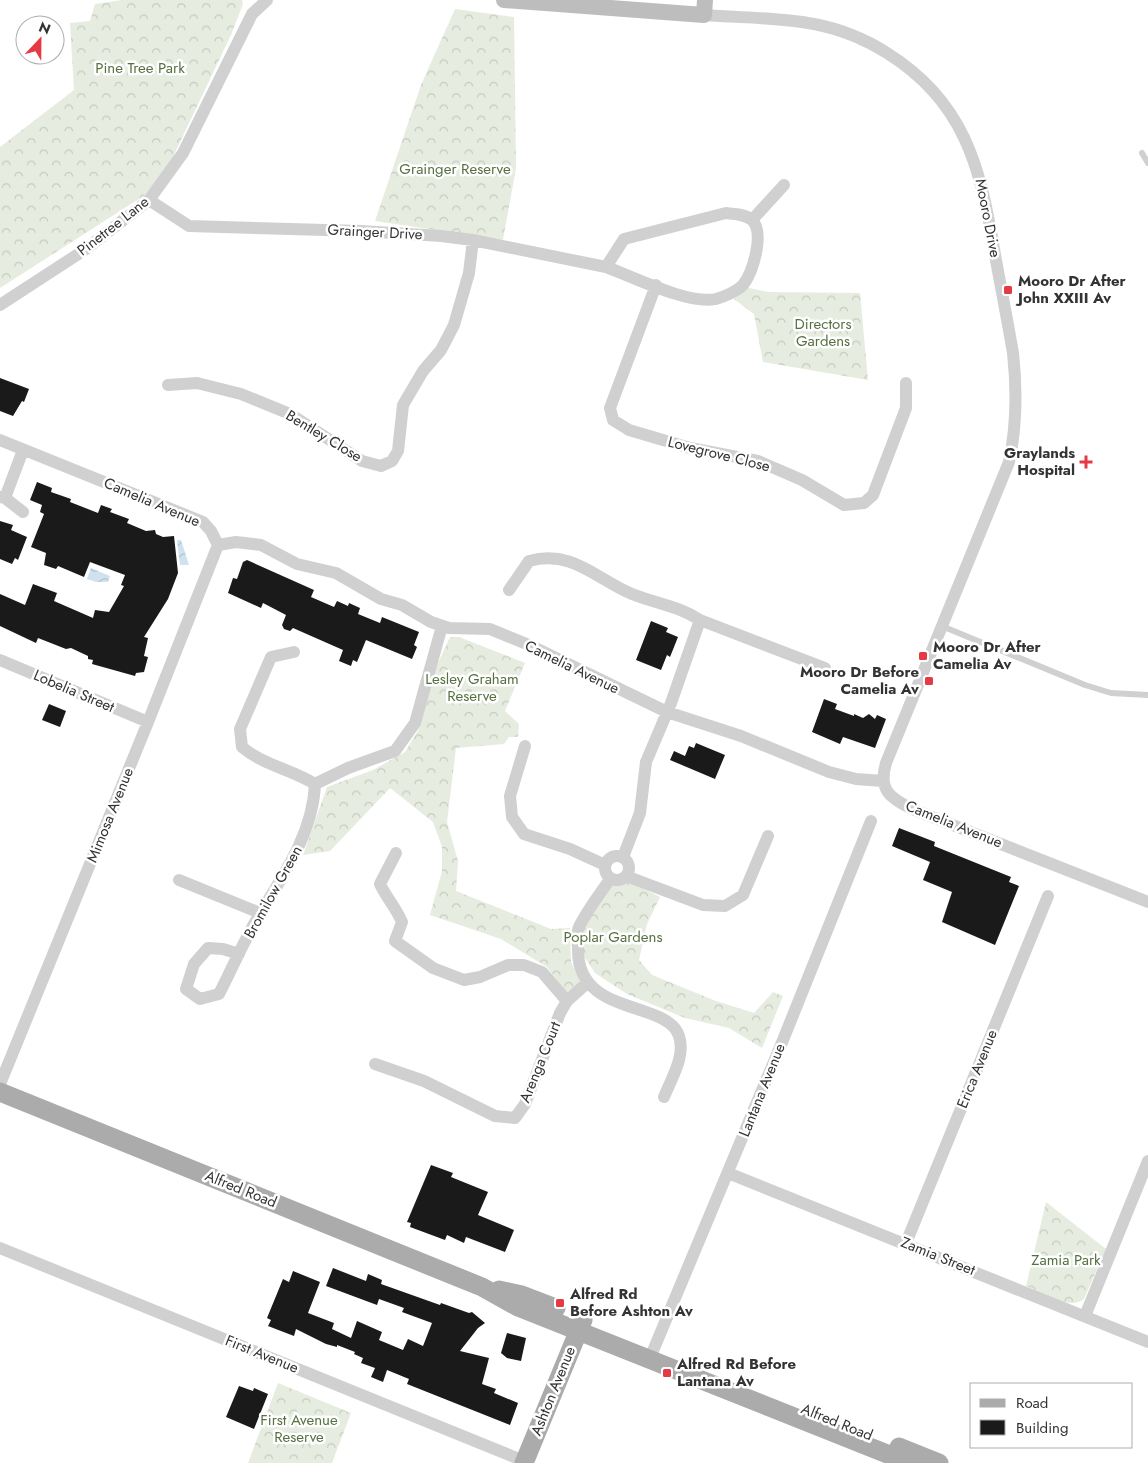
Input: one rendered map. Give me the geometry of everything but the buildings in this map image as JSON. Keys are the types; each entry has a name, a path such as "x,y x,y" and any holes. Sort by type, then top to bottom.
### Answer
{"main road":[{"name":"Alfred Road","path":"0,1092 482,1287 522,1295 581,1324 939,1463"},
{"name":"Ashton Avenue","path":"524,1462 581,1324"},
{"name":"Alfred Road","path":"652,1352 910,1463"}],"street":[{"path":"251,0 252,14"},
{"name":"Pinetree Lane","path":"0,305 86,249 149,200 183,153 252,14 267,0"},
{"name":"Mooro Drive","path":"504,0 704,8 813,24 842,31 869,42 913,72 936,94 952,115 974,160 986,201 1013,353 1016,380 1016,426 1009,462 944,627 886,763 883,781"},
{"path":"606,267 624,239 726,213 741,214 752,220 784,185"},
{"name":"Grainger Drive","path":"149,200 189,226 361,231 473,240 606,267 688,298 716,299 738,290 744,283 758,250 757,229 752,220"},
{"name":"Bentley Close","path":"168,385 197,383 241,394 290,414 362,461 381,466 392,461 398,451 403,406 423,371 441,350 454,326 469,273 473,240"},
{"name":"Lovegrove Close","path":"656,285 610,408 612,420 629,430 690,448 758,461 802,480 844,504 864,503 873,495 906,408 906,383"},
{"name":"Camelia Avenue","path":"0,440 203,522 211,531 218,545 236,542 261,546 297,564 336,573 381,599 402,605 431,622 442,626 490,629 667,712 741,736 829,772 856,779 883,781 888,793 895,800 912,808 1148,902"},
{"path":"23,512 2,498 24,450"},
{"name":"Mimosa Avenue","path":"0,1084 218,545"},
{"path":"509,590 529,561 544,557 577,563 632,594 682,609 700,620 825,668"},
{"path":"623,857 610,858 605,865 605,872 610,879 619,880 626,876 629,868 623,857 640,813 646,762 667,712 700,620"},
{"path":"294,652 271,657 240,729 242,747 254,757 304,777 315,784 395,751 415,723 442,626"},
{"name":"Lobelia Street","path":"0,660 148,722"},
{"path":"525,746 510,796 512,817 524,834 570,849 605,865"},
{"name":"Bromilow Green","path":"239,954 223,949 208,948 194,964 186,989 200,999 219,994 260,913 280,885 302,838 314,800 315,784"},
{"name":"Lantana Avenue","path":"652,1352 728,1173 871,821"},
{"path":"626,876 703,905 725,906 743,895 768,836"},
{"path":"396,853 380,884 385,894 396,907 402,922 395,941 433,968 464,980 480,977 508,965 524,965 542,972 567,1001"},
{"path":"610,879 578,928 578,964 587,984 608,998 668,1023 679,1035 682,1054 664,1097"},
{"path":"180,880 260,913"},
{"name":"Erica Avenue","path":"906,1243 1048,896"},
{"name":"Arenga Court","path":"375,1064 424,1081 495,1116 515,1118 525,1104 560,1012 567,1001 587,984"},
{"path":"1086,1316 1148,1162"},
{"name":"Zamia Street","path":"728,1173 906,1243 1148,1342"},
{"name":"First Avenue","path":"0,1248 524,1462"}],"lane":[{"path":"1142,153 1148,163"},
{"path":"944,627 1094,688 1112,693 1148,695"}],"green space":[{"name":"Pine Tree Park","path":"122,0 242,0 243,4 231,35 159,186 0,288 0,147 74,90 70,23 90,21 95,4"},
{"name":"Grainger Reserve","path":"455,9 514,17 516,168 503,240 375,221 421,85"},
{"name":"Directors Gardens","path":"749,288 768,292 860,293 868,380 763,362 754,314 734,299"},
{"name":"Lesley Graham Reserve","path":"450,637 459,637 525,663 505,711 519,724 518,737 509,737 504,744 456,748 447,822 458,861 456,891 551,929 570,928 571,962 581,982 567,993 547,967 501,939 430,915 442,871 442,847 433,822 390,788 330,851 303,855 327,787 373,770 405,752 419,729 437,665"},
{"name":"Poplar Gardens","path":"628,881 660,897 647,924 639,960 652,975 716,1001 754,1013 773,992 783,996 762,1048 729,1028 685,1018 627,994 595,973 583,955 582,930 607,884"},
{"name":"Zamia Park","path":"1046,1202 1106,1249 1084,1299 1078,1302 1071,1303 1055,1300 1026,1286"},
{"name":"First Avenue Reserve","path":"278,1383 351,1413 332,1463 248,1463"}],"water":[{"path":"177,540 181,540 189,565 180,565"},
{"path":"91,568 110,576 108,582 96,582 87,579"}],"place":[{"name":"Mooro Dr After John XXIII Av","path":"1008,290"},
{"name":"Graylands Hospital","path":"1086,462"},
{"name":"Mooro Dr After Camelia Av","path":"923,656"},
{"name":"Mooro Dr Before Camelia Av","path":"929,681"},
{"name":"Alfred Rd Before Ashton Av","path":"560,1303"},
{"name":"Alfred Rd Before Lantana Av","path":"667,1373"}]}
